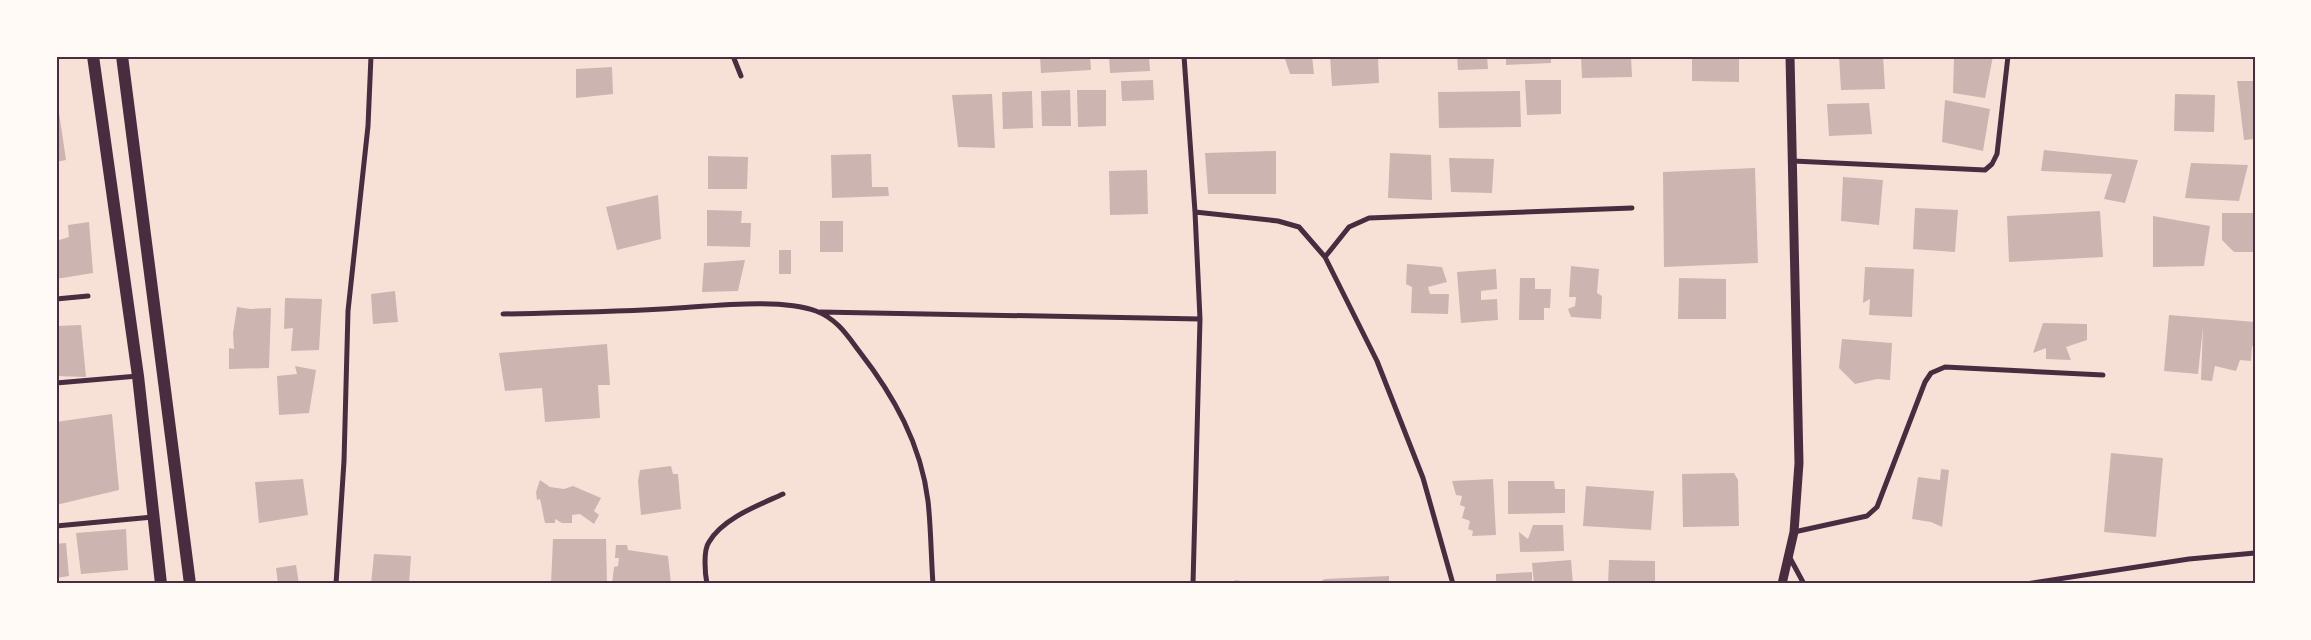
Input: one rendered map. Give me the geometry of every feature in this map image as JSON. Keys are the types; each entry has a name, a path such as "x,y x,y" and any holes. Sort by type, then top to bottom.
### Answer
{"main road":[{"path":"93,56 138,376 161,584"},
{"path":"122,56 190,584"}],"street":[{"path":"336,584 344,461 348,311 354,239 368,135 371,56"},
{"path":"733,56 741,76"},
{"path":"1184,56 1195,212 1200,319 1193,584"},
{"path":"1782,584 1794,532 1799,463 1790,56"},
{"path":"1793,161 1986,170 1992,164 1997,154 2008,56"},
{"path":"1325,257 1349,227 1369,218 1632,208"},
{"path":"1195,212 1278,220 1299,227 1325,257 1377,361 1419,469 1453,584"},
{"path":"56,299 88,296"},
{"path":"503,314 625,311 737,305 798,306 835,320 872,368 903,415 917,452 928,500 933,584"},
{"path":"817,312 1200,319"},
{"path":"1794,532 1867,516 1877,507 1924,382 1931,373 1945,367 2103,375"},
{"path":"56,383 138,376"},
{"path":"708,584 705,572 708,542 733,518 783,494"},
{"path":"56,526 154,517"},
{"path":"2026,584 2189,559 2255,553"},
{"path":"1788,555 1804,584"}],"building":[{"path":"1040,56 1090,56 1091,70 1041,73"},
{"path":"1109,56 1149,56 1150,71 1110,73"},
{"path":"1284,56 1312,56 1314,74 1290,74"},
{"path":"1330,56 1378,56 1379,83 1332,86"},
{"path":"1457,56 1487,56 1488,69 1458,70"},
{"path":"1506,56 1551,56 1551,63 1506,65"},
{"path":"1581,56 1631,56 1632,77 1582,78"},
{"path":"1692,56 1739,56 1739,82 1692,81"},
{"path":"1839,56 1883,56 1885,89 1841,90"},
{"path":"1954,56 1993,56 1985,98 1953,93"},
{"path":"612,67 613,94 576,98 576,69"},
{"path":"1153,80 1154,100 1122,101 1121,81"},
{"path":"1525,80 1561,80 1561,114 1527,115"},
{"path":"2237,81 2255,81 2255,139 2244,140"},
{"path":"1070,90 1071,126 1042,126 1041,91"},
{"path":"1077,90 1106,90 1106,126 1078,127"},
{"path":"1032,91 1033,128 1003,129 1002,92"},
{"path":"1520,91 1521,127 1439,128 1438,92"},
{"path":"56,92 66,160 56,162"},
{"path":"992,94 995,148 958,147 952,95"},
{"path":"2175,94 2215,95 2214,132 2174,131"},
{"path":"1945,100 1990,109 1983,151 1942,142"},
{"path":"1869,103 1872,134 1829,136 1827,104"},
{"path":"2044,150 2138,160 2125,203 2104,199 2112,174 2041,171"},
{"path":"1276,151 1276,194 1208,194 1205,153"},
{"path":"1390,153 1431,155 1432,200 1388,198"},
{"path":"871,154 872,187 888,187 889,196 832,198 831,155"},
{"path":"708,156 748,157 747,189 708,189"},
{"path":"1449,158 1494,159 1492,193 1451,192"},
{"path":"2191,163 2248,165 2239,201 2185,198"},
{"path":"1755,168 1758,263 1664,267 1663,172"},
{"path":"1147,170 1148,214 1110,215 1109,171"},
{"path":"1843,177 1883,180 1879,225 1841,221"},
{"path":"658,195 661,239 617,250 606,207"},
{"path":"1915,208 1958,210 1955,252 1913,249"},
{"path":"707,210 742,211 741,223 751,223 750,247 707,246"},
{"path":"2100,211 2103,257 2009,262 2007,216"},
{"path":"2222,213 2255,213 2255,252 2234,252 2222,240"},
{"path":"2153,216 2210,226 2204,266 2153,267"},
{"path":"820,221 843,221 843,252 820,252"},
{"path":"89,222 93,273 56,279 56,241 69,237 68,225"},
{"path":"779,250 791,250 791,274 779,274"},
{"path":"745,260 738,291 702,292 704,263"},
{"path":"1407,264 1442,267 1447,282 1428,287 1430,294 1449,294 1448,314 1411,313 1412,287 1406,284"},
{"path":"1571,266 1599,269 1597,293 1602,296 1601,319 1571,317 1568,309 1575,306 1576,297 1569,297"},
{"path":"1865,267 1914,269 1912,317 1869,315 1870,299 1863,303"},
{"path":"1496,269 1497,289 1481,291 1481,300 1497,299 1498,320 1461,323 1457,272"},
{"path":"1520,278 1535,278 1535,289 1551,289 1550,308 1544,308 1544,320 1519,320"},
{"path":"1679,278 1726,279 1726,319 1678,319"},
{"path":"395,291 398,322 373,324 371,294"},
{"path":"285,298 322,299 319,350 291,351 293,328 284,329"},
{"path":"237,307 250,309 271,308 269,368 229,369 229,348 234,349 233,333"},
{"path":"2169,315 2255,322 2255,347 2252,346 2251,361 2240,360 2236,371 2215,366 2212,381 2201,380 2203,327 2198,374 2164,371"},
{"path":"2043,323 2087,324 2087,340 2066,347 2071,360 2046,359 2046,348 2033,353"},
{"path":"81,325 86,377 56,376 56,326"},
{"path":"1842,339 1892,343 1890,380 1877,379 1855,384 1839,368"},
{"path":"607,344 610,385 598,385 600,418 545,422 542,388 505,391 499,353"},
{"path":"295,366 316,370 309,413 279,415 277,376 297,374"},
{"path":"112,414 119,490 56,505 56,422"},
{"path":"2111,453 2163,458 2156,537 2104,532"},
{"path":"671,466 673,474 678,474 681,509 641,515 638,481 640,470"},
{"path":"1941,469 1949,470 1942,527 1931,522 1912,519 1918,477 1940,480"},
{"path":"1734,473 1738,480 1739,526 1683,527 1682,474"},
{"path":"303,479 308,515 259,523 255,482"},
{"path":"1493,479 1496,535 1472,536 1473,531 1468,529 1470,521 1462,518 1465,507 1460,505 1462,496 1456,495 1452,481"},
{"path":"540,480 550,487 564,489 573,486 601,498 594,511 599,515 594,524 580,514 572,515 572,523 562,523 555,519 555,523 545,523 540,499 537,500 536,492"},
{"path":"1508,481 1554,481 1555,489 1565,489 1565,513 1508,514"},
{"path":"1586,486 1654,491 1651,530 1583,526"},
{"path":"1533,525 1563,525 1564,551 1520,552 1519,532 1528,539"},
{"path":"126,529 128,570 81,574 76,533"},
{"path":"553,539 606,539 607,584 551,584"},
{"path":"66,543 69,576 56,578 56,544"},
{"path":"616,545 627,545 628,550 668,556 671,584 612,584 614,567 618,566 619,558 615,558"},
{"path":"374,554 411,556 409,584 371,584"},
{"path":"1571,560 1573,584 1534,584 1532,563"},
{"path":"1609,560 1655,561 1655,584 1608,584"},
{"path":"296,565 299,584 278,584 276,568"},
{"path":"1532,572 1532,584 1496,584 1496,574"},
{"path":"1389,576 1389,584 1315,584 1325,579"},
{"path":"1235,580 1254,583 1254,584 1234,584"}]}
